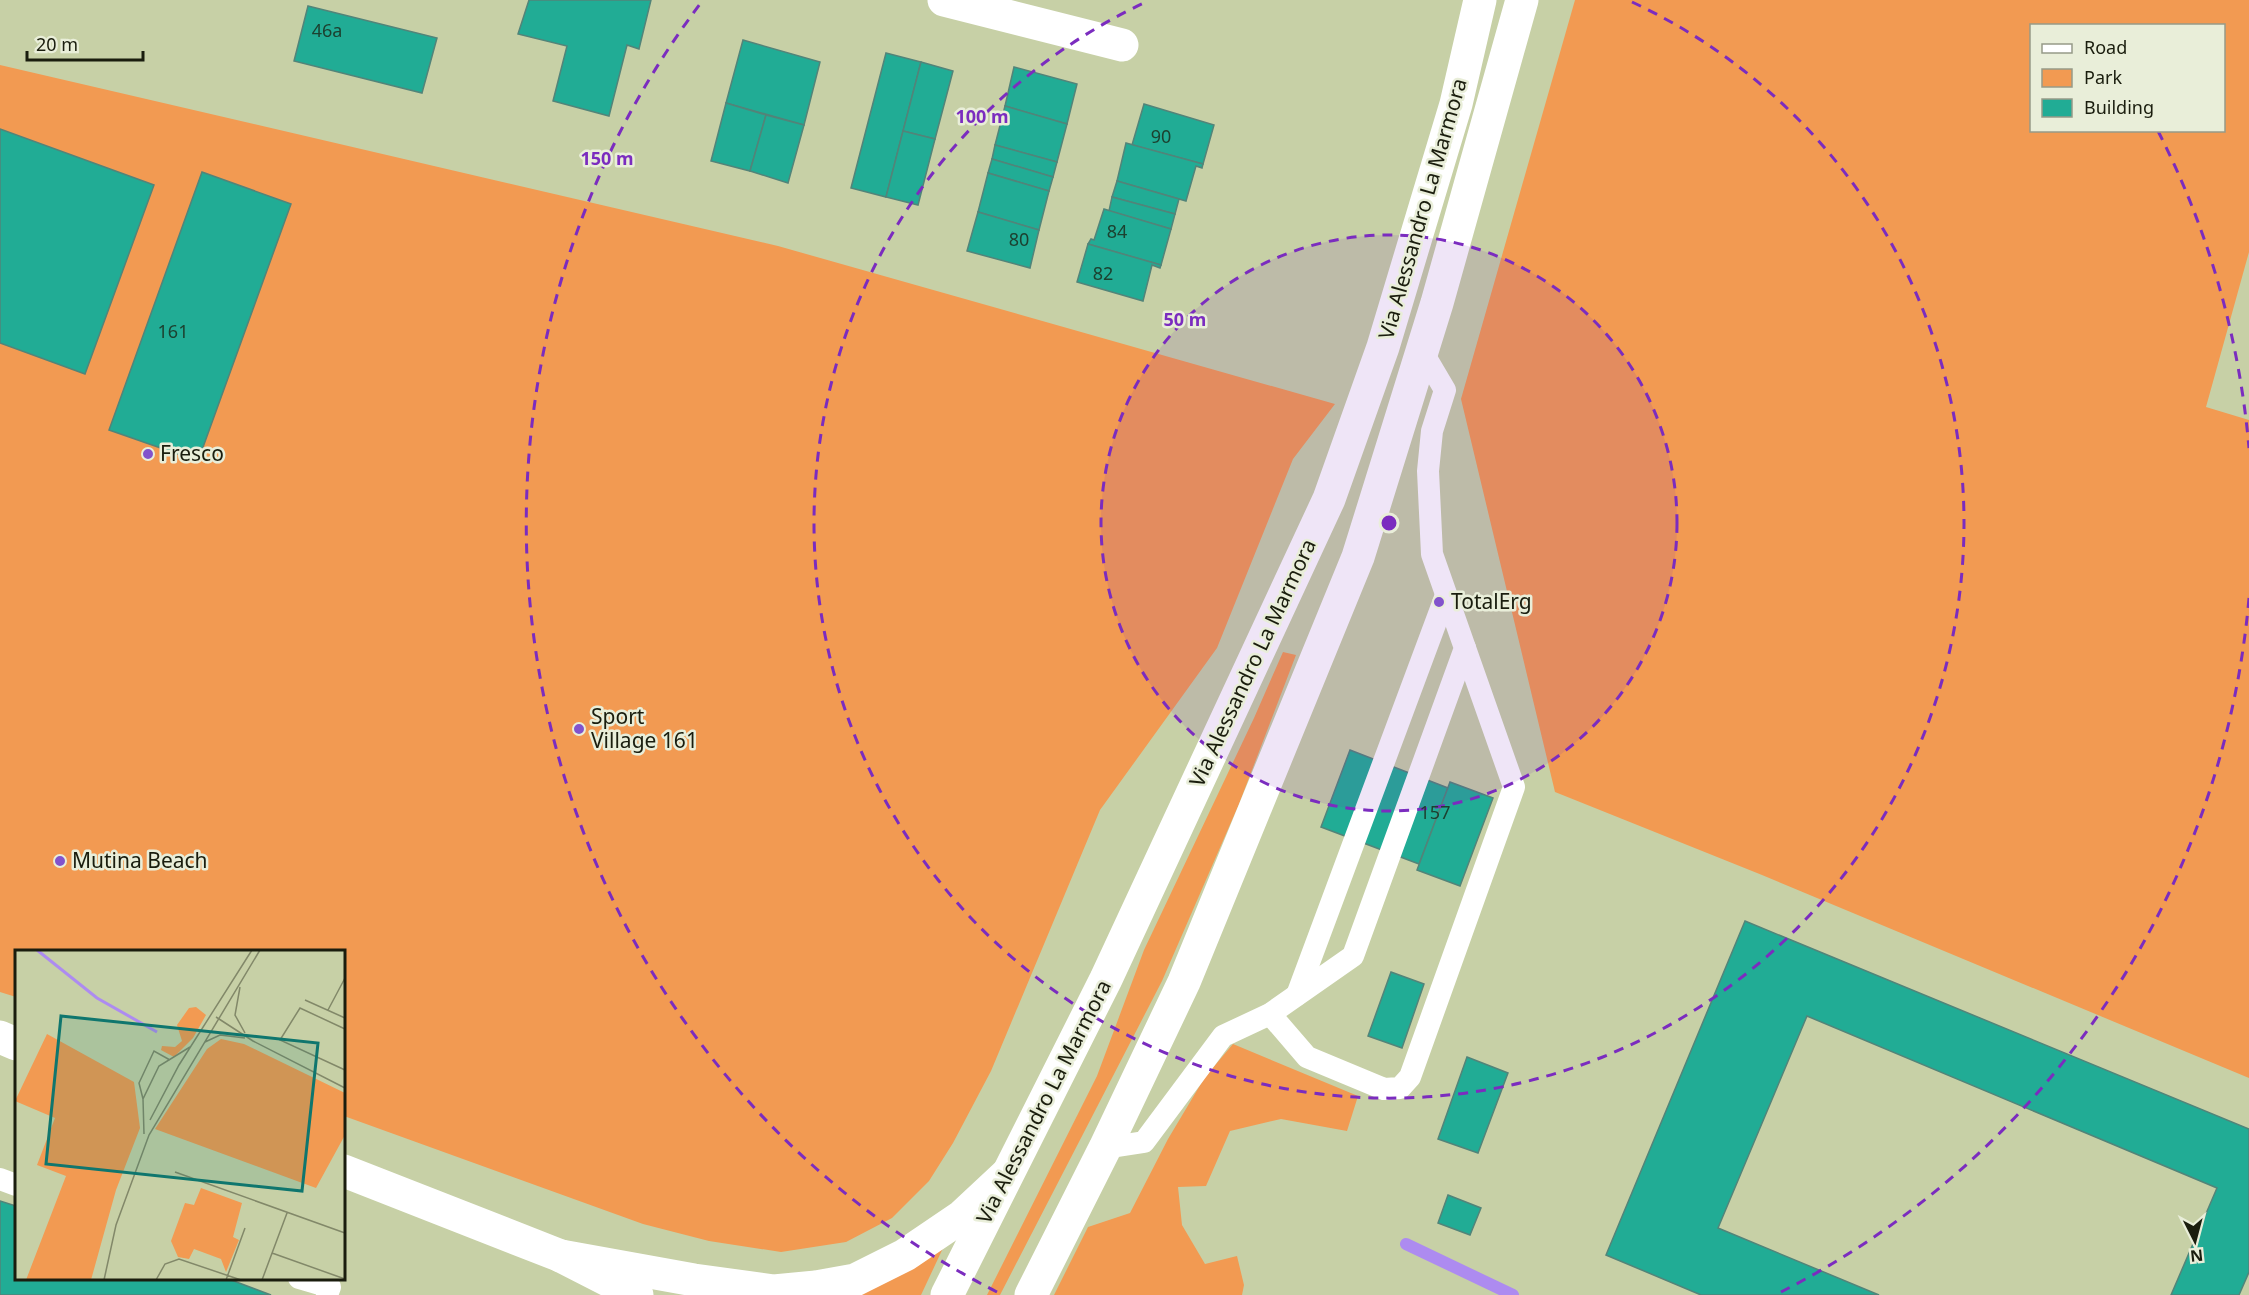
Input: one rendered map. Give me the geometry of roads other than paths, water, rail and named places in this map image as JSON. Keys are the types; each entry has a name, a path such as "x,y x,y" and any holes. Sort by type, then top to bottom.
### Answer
{"main road":[{"path":"944,0 1122,45"},
{"name":"Via Alessandro La Marmora","path":"947,1295 1107,979 1329,499 1393,313 1456,104 1480,0"},
{"name":"Via Alessandro La Marmora","path":"1031,1295 1105,1148 1184,982 1358,557 1477,166 1522,0"},
{"path":"0,1037 15,1044"},
{"path":"345,1171 561,1256 637,1295"},
{"path":"561,1256 774,1292 855,1280 905,1255 961,1216 1006,1175"},
{"path":"561,1256 611,1295"}],"lane":[{"path":"1270,1014 1307,1058 1384,1089 1400,1088 1410,1077 1514,787 1432,554 1428,471 1432,431 1445,390 1422,351"},
{"path":"1297,995 1446,595"},
{"path":"1105,1148 1144,1142 1223,1036 1270,1014 1353,956 1465,648"},
{"path":"0,1179 15,1185"},
{"path":"306,1280 330,1287 327,1295"}],"waterway":[{"path":"1406,1244 1513,1295"}],"place":[{"name":"Fresco","path":"148,454"},
{"name":"TotalErg","path":"1439,602"},
{"name":"Sport Village 161","path":"579,729"},
{"name":"Mutina Beach","path":"60,861"}]}
